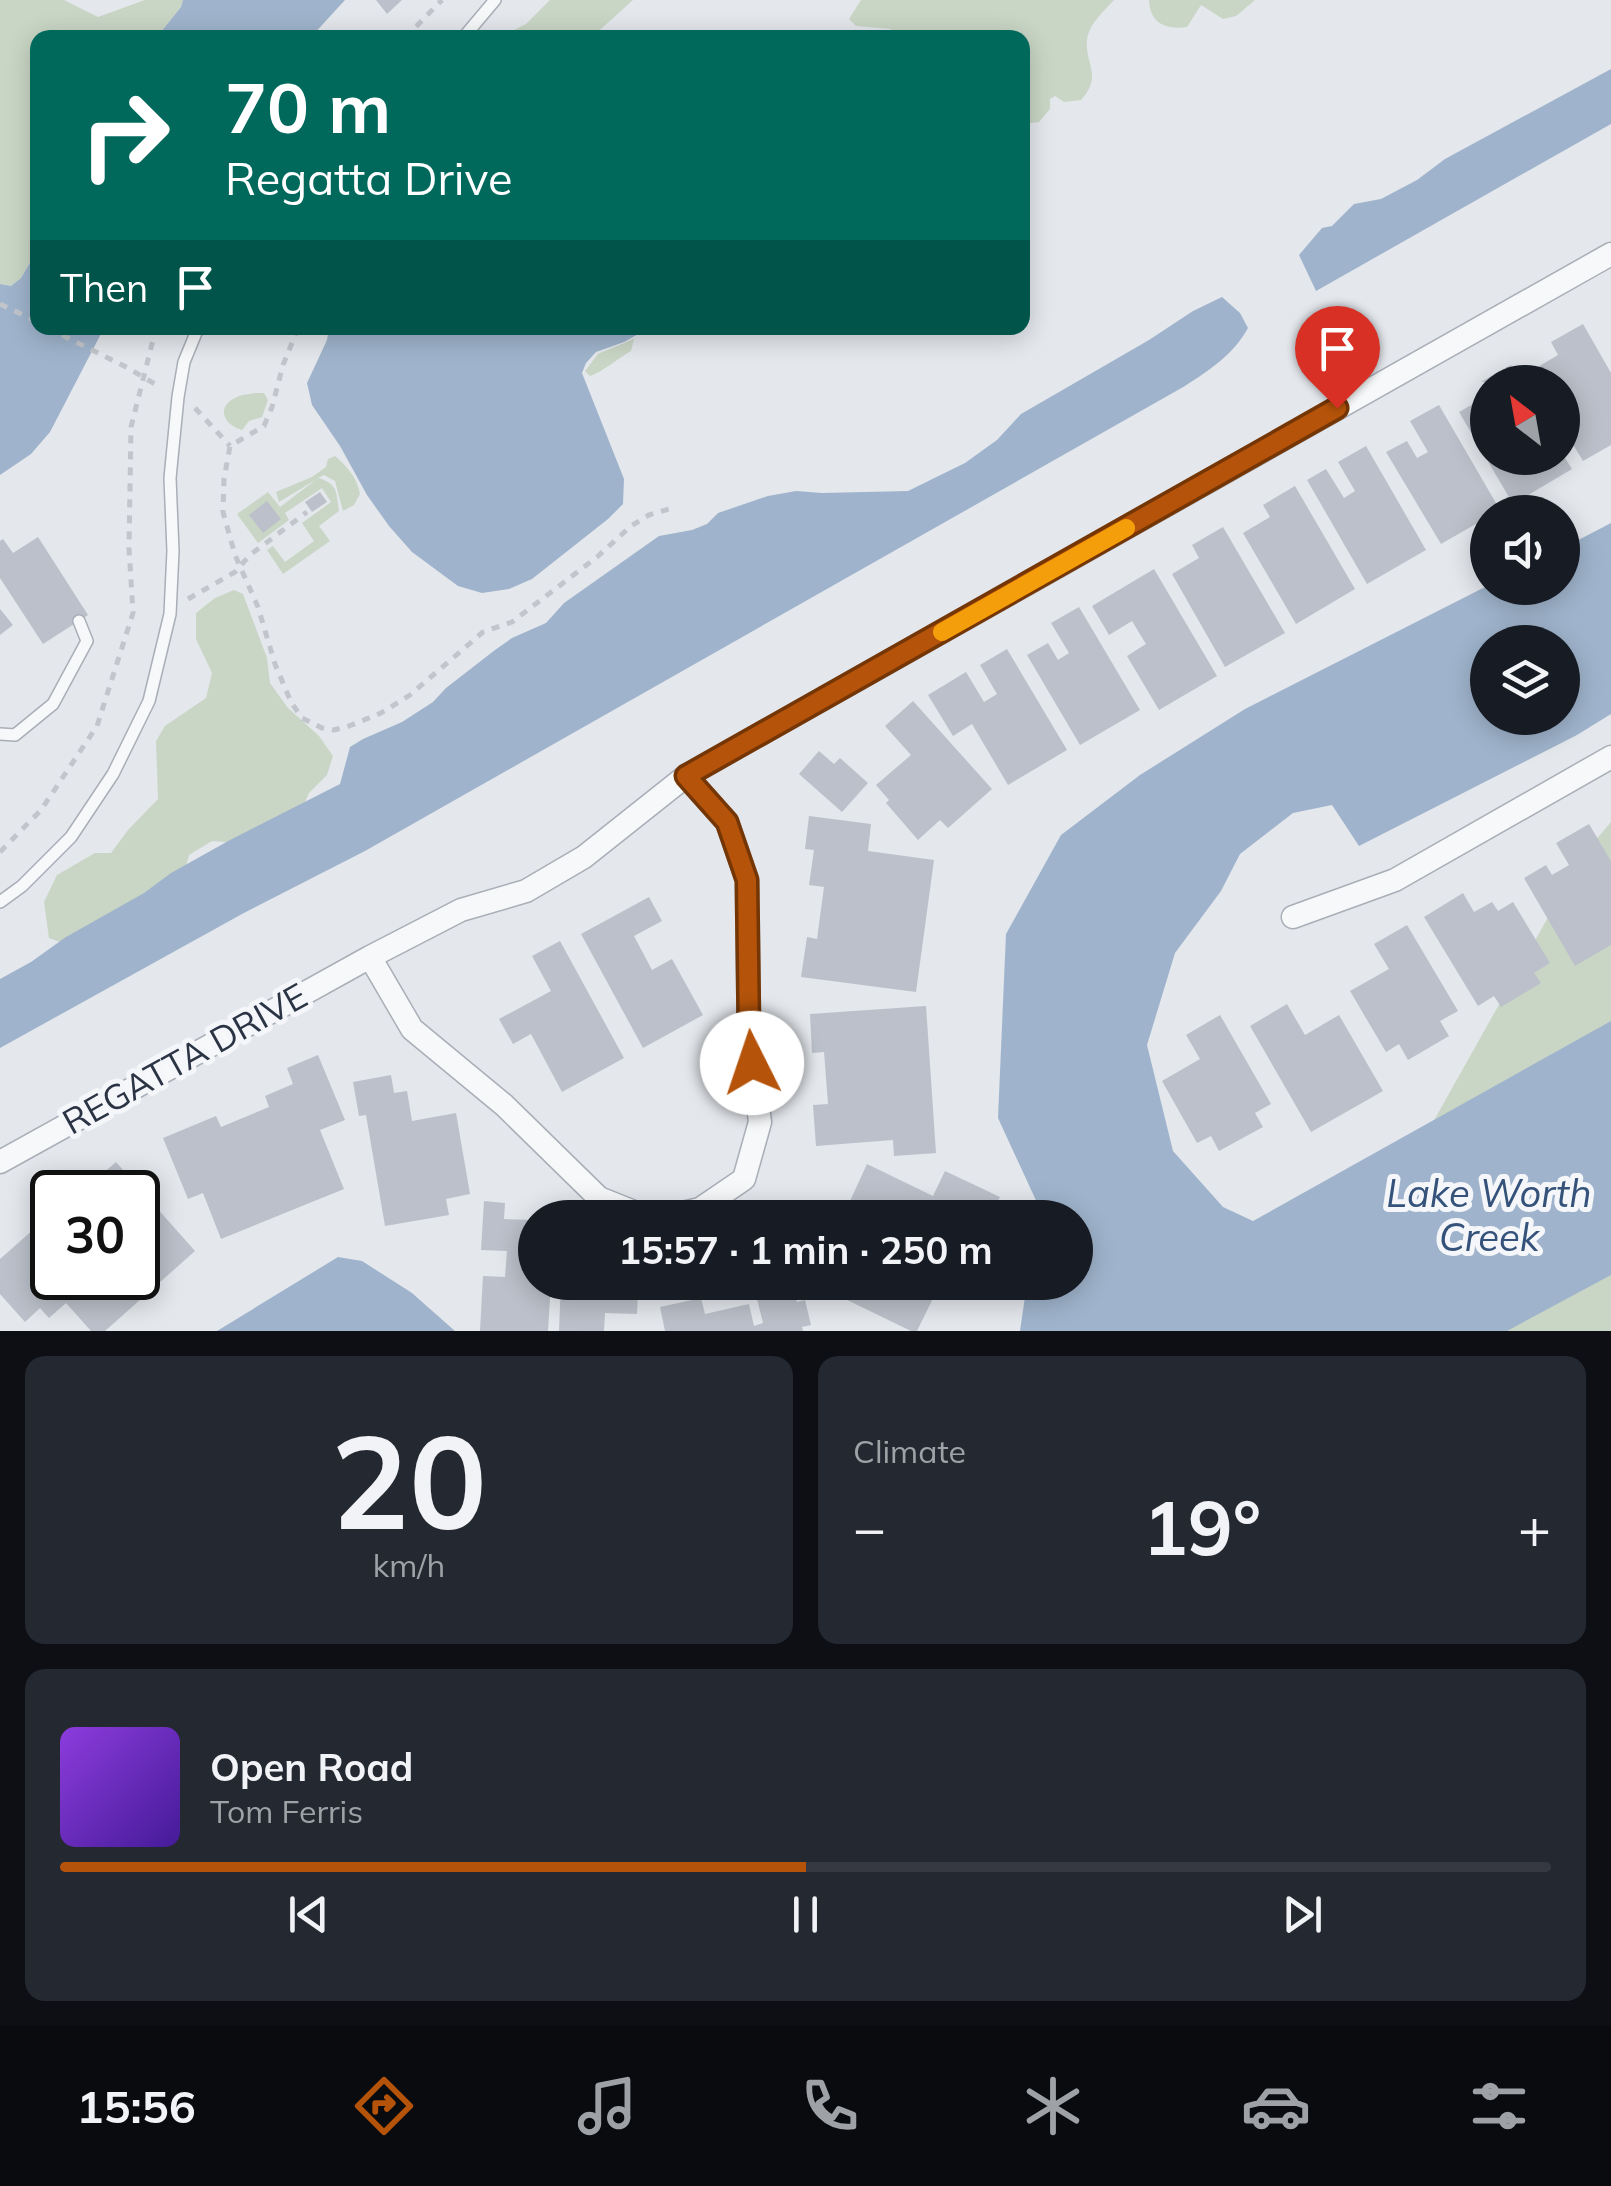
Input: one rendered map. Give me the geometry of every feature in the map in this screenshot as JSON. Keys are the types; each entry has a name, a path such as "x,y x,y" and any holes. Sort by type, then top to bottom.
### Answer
{"street":[{"name":"REGATTA DRIVE","path":"0,1162 370,957 462,910 526,891 584,857 686,776 1611,254"},
{"path":"1293,917 1395,880 1611,757"},
{"path":"686,776 727,822 747,880 749,1034 760,1122 744,1179 713,1200"},
{"path":"370,957 412,1029 504,1106 604,1200"}],"lane":[{"path":"470,30 494,0"},
{"path":"0,902 22,886 71,837 113,774 149,701 171,607 173,444 184,362 195,335"},
{"path":"0,734 15,734 53,704 87,640 78,621"}],"path":[{"path":"413,30 442,0"},
{"path":"0,304 30,318"},
{"path":"62,335 128,368"},
{"path":"143,377 154,335"},
{"path":"295,335 264,426 230,446 223,512 234,554 258,607 291,702 302,718 322,728 349,726 410,695 483,632 512,622 631,526 648,515 670,510"},
{"path":"133,613 171,607 235,572 250,555 307,512"}],"green space":[{"path":"0,0 64,0 98,17 145,0 183,0 163,30 30,30 30,263 11,286 0,284"},
{"path":"550,0 633,0 600,30 514,30 526,24"},
{"path":"861,0 1114,0 1088,34 1092,77 1087,92 1081,100 1064,102 1055,96 1039,122 1030,123 1030,30 891,30 856,26 849,19"},
{"path":"1149,0 1255,0 1236,16 1223,19 1201,5 1187,27 1179,28 1160,23 1152,14"},
{"path":"634,339 631,351 605,368 590,376 585,371 598,354"},
{"path":"264,393 268,400 262,417 249,421 242,430 229,423 224,414 227,404 239,396"},
{"path":"335,456 351,473 360,494 354,505 343,511 335,481 324,475 318,478 333,486 337,498 339,511 319,526 330,541 283,574 267,550 273,546 285,562 314,541 302,523 331,502 322,488 285,513 289,520 258,543 237,514 268,492 280,507 317,479 279,502 276,492 312,477"},
{"path":"234,590 243,594 267,658 270,683 333,756 327,775 309,793 296,822 266,845 212,841 189,855 183,877 76,948 49,938 44,902 57,875 95,853 111,853 158,799 156,741 165,726 206,698 212,673 196,639 196,613"},
{"path":"1611,822 1611,1331 1305,1331 1332,1302 1583,855"}],"water":[{"path":"183,0 345,0 317,30 163,30"},
{"path":"1611,69 1611,124 1316,291 1299,255 1322,228 1332,226 1354,204 1381,199 1445,159"},
{"path":"30,263 30,335 100,335 50,432 31,454 0,475 0,284 11,286"},
{"path":"1222,297 1240,313 1248,328 1228,354 1185,386 365,851 0,1048 0,979 171,873 340,784 350,747 433,702 495,650 546,623 564,603 659,536 692,530 707,524 718,513 768,496 796,491 908,491 965,463 997,440 1021,414"},
{"path":"328,335 636,335 596,352 582,373 624,479 623,504 532,579 509,589 482,593 458,586 412,552 389,526 312,405 307,383"},
{"name":"Lake Worth Creek","path":"1611,523 1611,714 1580,733 1580,625 1470,625 1470,735 1577,735 1359,846 1332,805 1293,813 1240,854 1221,891 1175,953 1147,1045 1173,1151 1223,1207 1253,1221 1611,1021 1611,1275 1507,1331 1020,1331 1025,1300 1093,1300 1093,1200 1036,1200 998,1118 1006,934 1061,835 1140,775 1245,709 1470,595 1470,605 1580,605 1580,539"},
{"path":"338,1257 362,1261 412,1293 455,1331 217,1331"}],"building":[{"path":"376,0 402,0 387,14"},
{"path":"1583,324 1611,373 1611,445 1583,461 1580,365 1541,365 1558,355 1551,342"},
{"path":"1439,405 1470,458 1470,475 1480,475 1491,495 1470,495 1470,527 1441,544 1386,452 1407,441 1417,458 1428,452 1410,421"},
{"path":"1470,406 1470,431 1459,412"},
{"path":"1366,446 1426,550 1367,584 1307,480 1326,469 1344,498 1355,491 1338,462"},
{"path":"1496,475 1562,475 1528,495 1508,495"},
{"path":"1295,486 1355,589 1296,624 1243,533 1270,517 1263,505"},
{"path":"320,492 327,502 312,512 305,502"},
{"path":"267,501 281,519 263,533 249,515"},
{"path":"1223,527 1285,633 1225,667 1172,574 1199,558 1192,545"},
{"path":"38,537 88,615 43,644 0,578 0,541 3,539 13,553"},
{"path":"1154,569 1217,676 1159,710 1127,656 1146,644 1132,621 1109,635 1092,606"},
{"path":"1079,607 1140,710 1080,745 1027,655 1048,643 1058,660 1069,653 1051,623"},
{"path":"0,609 13,625 0,635"},
{"path":"1007,649 1067,750 1008,785 972,724 953,736 928,695 966,672 984,702 997,694 980,665"},
{"path":"913,701 992,789 948,828 940,820 918,840 876,785 911,755 885,726"},
{"path":"819,751 834,764 840,758 868,783 842,812 799,774"},
{"path":"809,816 871,824 868,851 934,860 916,992 801,977 807,937 817,939 824,887 809,885 814,850 805,849"},
{"path":"1589,824 1611,861 1611,945 1575,966 1524,878 1546,865 1552,875 1569,865 1556,843"},
{"path":"1463,893 1474,912 1492,902 1498,911 1513,902 1550,963 1534,973 1541,983 1501,1007 1494,996 1478,1006 1424,917"},
{"path":"649,897 662,921 634,936 652,970 672,959 703,1015 643,1048 581,934"},
{"path":"1407,925 1458,1011 1440,1021 1449,1036 1408,1060 1399,1044 1386,1052 1350,991 1389,969 1374,944"},
{"path":"560,941 624,1058 562,1092 531,1034 513,1044 499,1019 551,991 532,956"},
{"path":"1287,1004 1305,1035 1339,1015 1383,1091 1311,1132 1250,1026"},
{"path":"926,1006 936,1153 894,1156 893,1140 816,1146 813,1105 828,1104 824,1052 812,1053 810,1014"},
{"path":"1220,1015 1271,1104 1255,1113 1263,1127 1219,1151 1211,1136 1197,1143 1162,1081 1200,1059 1186,1035"},
{"path":"318,1055 345,1120 320,1130 344,1189 221,1239 203,1193 188,1199 163,1138 216,1116 221,1127 269,1107 265,1096 293,1084 287,1068"},
{"path":"391,1075 394,1093 407,1091 412,1121 456,1113 470,1194 446,1199 449,1215 385,1226 366,1115 359,1116 353,1082"},
{"path":"116,1162 123,1170 107,1170"},
{"path":"867,1164 933,1196 945,1171 1000,1197 999,1200 850,1200"},
{"path":"484,1201 505,1203 504,1219 518,1219 518,1300 550,1300 548,1331 480,1331 483,1276 505,1277 507,1251 481,1250"},
{"path":"160,1212 195,1251 160,1282"},
{"path":"30,1232 30,1300 140,1300 105,1331 91,1331 66,1303 49,1318 40,1308 25,1322 0,1294 0,1259"},
{"path":"560,1300 638,1300 637,1314 605,1313 604,1331 559,1331"},
{"path":"702,1300 705,1314 749,1304 754,1326 763,1323 757,1300 805,1300 811,1325 802,1327 803,1331 665,1331 660,1307"},
{"path":"847,1300 932,1300 917,1331"}],"slow traffic":[{"path":"942,632 1126,528"}],"route":[{"path":"752,1063 747,880 727,822 686,776 1337,408"}]}
